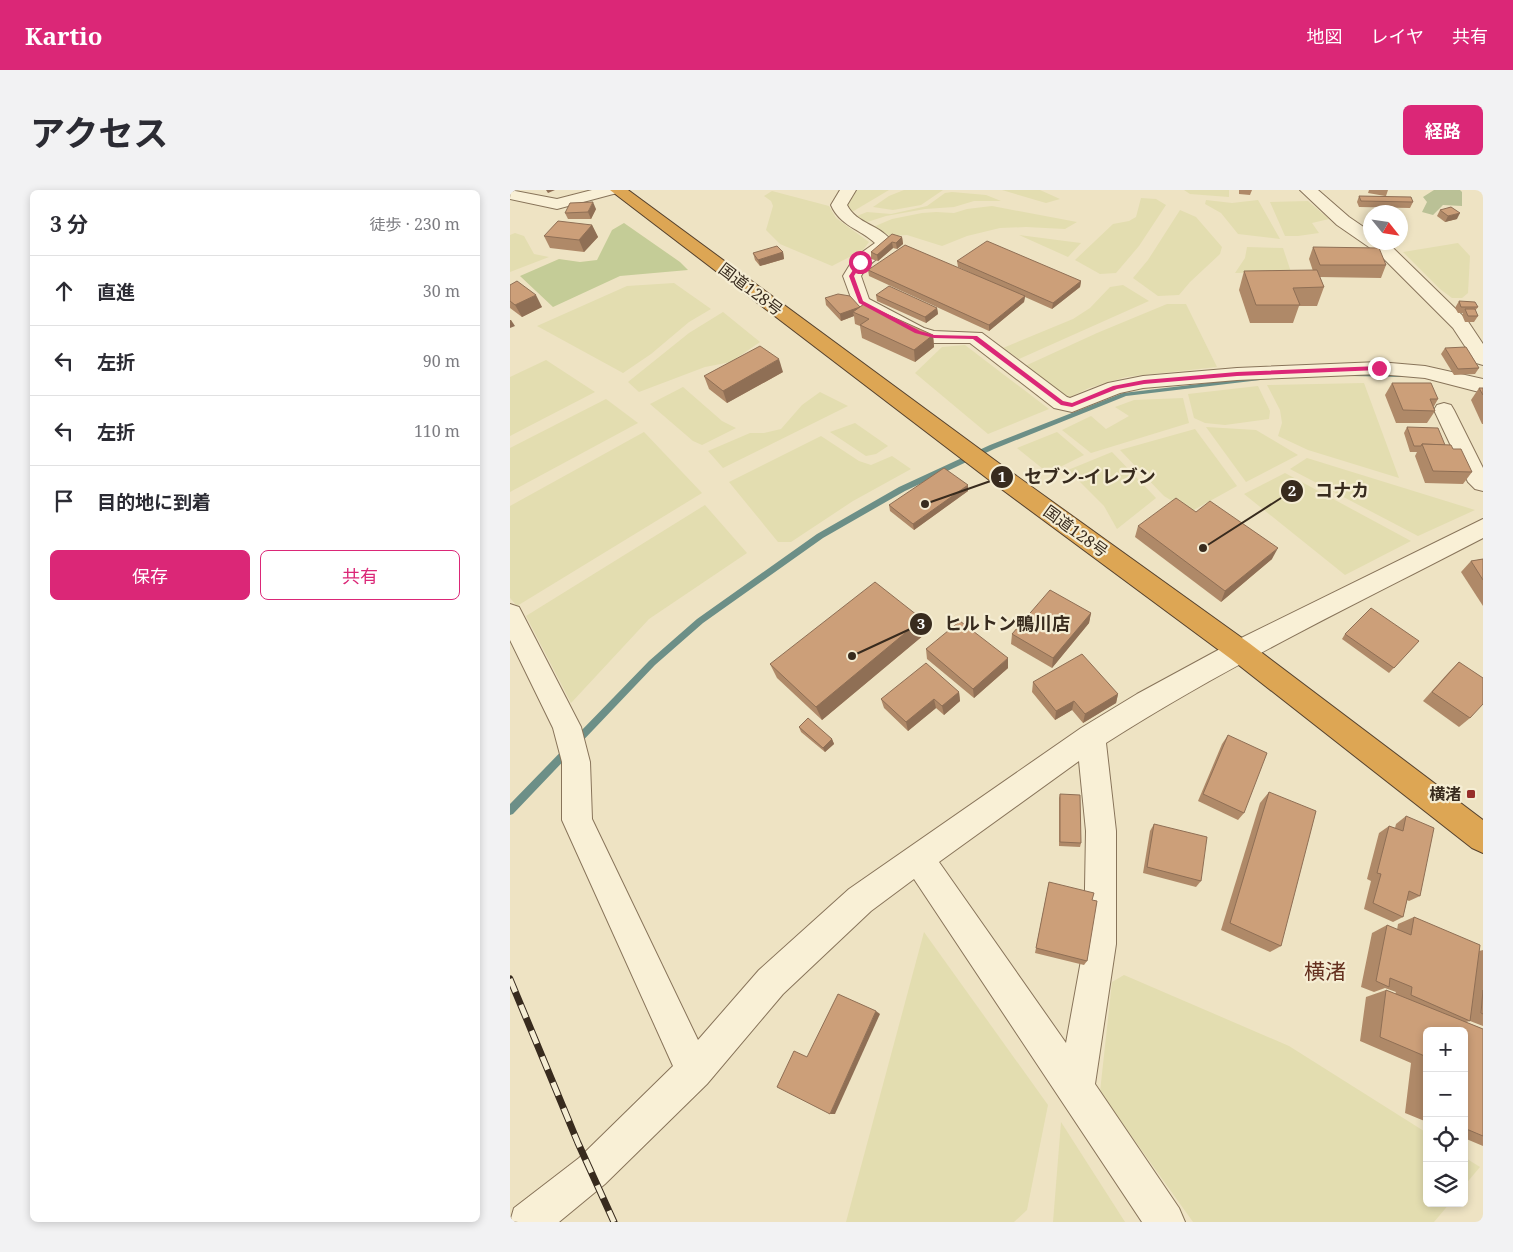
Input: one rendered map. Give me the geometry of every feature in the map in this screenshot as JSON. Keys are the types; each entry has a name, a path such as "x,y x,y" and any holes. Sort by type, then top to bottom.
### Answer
{"highway":[{"name":"国道128号","path":"618,190 996,473 1240,650 1483,838"}],"street":[{"path":"510,194 557,204 611,190"},
{"path":"848,190 839,205 841,210 847,217 881,238 884,243 880,250 860,262 852,276 861,302 918,332 934,337 975,337 1061,403 1072,405 1115,388 1144,382 1237,374 1351,369 1400,368 1483,386"},
{"path":"1308,190 1343,221 1363,235"},
{"path":"1385,250 1460,324 1483,359"},
{"path":"1460,324 1483,324"},
{"path":"1444,410 1476,476 1483,483"},
{"path":"528,1222 592,1172 694,1071 771,982 860,900 1091,737 1147,702 1240,650 1483,528"},
{"path":"510,614 567,727 576,762 577,820 694,1071"},
{"path":"1076,1088 1100,944 1101,831 1091,737"},
{"path":"918,858 1076,1088 1165,1222"}],"shaded area":[{"path":"854,190 889,190 852,212 846,212 842,205"},
{"path":"904,190 943,190 921,205 893,210 873,207 889,196"},
{"path":"1002,190 1040,190 1060,199 1046,203"},
{"path":"1184,190 1229,190 1229,197 1190,194"},
{"path":"772,191 829,206 836,218 869,242 863,250 832,266 780,244 766,230 773,206 771,201 764,196"},
{"path":"945,193 986,195 1001,201 974,201 954,207 925,209 886,216 861,224 852,218 867,212 891,214 927,206"},
{"path":"1141,198 1156,199 1166,205 1139,246 1116,273 1100,274 1075,260 1113,224 1129,221 1136,217"},
{"path":"1206,200 1232,203 1258,200 1280,239 1238,234 1221,213 1205,204"},
{"path":"1308,201 1329,219 1312,223 1319,233 1285,236 1270,202"},
{"path":"992,206 1077,222 1065,229 1000,228 967,236 942,246 907,235 890,236 873,227 892,219 922,213 954,213 967,209"},
{"path":"1180,210 1196,217 1222,247 1220,254 1179,295 1158,296 1133,278 1148,260"},
{"path":"515,233 524,236 534,254 549,257 510,272 510,235"},
{"path":"1019,235 1065,241 1081,243 1068,257"},
{"path":"1458,243 1470,256 1468,293 1462,298 1452,298 1440,289 1403,252"},
{"path":"1247,247 1283,248 1291,272 1235,273 1245,258"},
{"path":"674,283 711,309 689,322 651,354 623,373 537,326 627,286"},
{"path":"1123,285 1149,301 1019,359 1003,348 1073,319 1090,308 1110,287"},
{"path":"1167,304 1186,304 1217,367 1126,377 1089,388 1068,398 1025,366 1097,333"},
{"path":"723,312 760,342 731,362 705,367 639,392 628,382 689,333"},
{"path":"965,345 1049,409 988,434 915,373 942,347"},
{"path":"546,360 595,392 510,436 510,377"},
{"path":"1364,383 1399,478 1308,450 1278,436 1282,423 1280,410 1267,385"},
{"path":"1258,386 1270,411 1269,419 1225,425 1205,423 1194,418 1188,394"},
{"path":"683,387 722,421 736,428 702,445 693,441 650,404"},
{"path":"820,392 848,406 723,468 708,451 750,433 764,433 781,429 802,405"},
{"path":"1183,398 1189,423 1091,453 1062,430 1091,416 1106,429 1129,416 1115,407 1134,400"},
{"path":"606,399 638,423 510,492 510,448"},
{"path":"855,423 888,446 876,454 866,456 830,432"},
{"path":"1206,427 1256,430 1298,455 1246,482"},
{"path":"1195,429 1237,486 1190,512 1164,496 1120,450"},
{"path":"644,432 702,493 517,606 510,598 510,506"},
{"path":"1057,432 1084,455 1048,473 1017,448"},
{"path":"821,436 859,461 871,465 892,456 911,469 853,501 791,542 778,542 729,482"},
{"path":"1112,452 1156,498 1117,529 1104,506 1068,470"},
{"path":"1307,458 1475,510 1418,536 1290,469"},
{"path":"1285,473 1411,541 1345,575 1244,494"},
{"path":"705,505 747,553 649,619 571,703 526,616"},
{"path":"924,932 1048,1105 1027,1210 1014,1222 846,1222"},
{"path":"1124,975 1289,1046 1423,1130 1423,1207 1447,1207 1434,1222 1193,1222 1100,1092 1112,982"},
{"path":"1061,1122 1125,1222 1053,1222"},
{"path":"1468,1160 1480,1167 1468,1181"}],"green space":[{"path":"1434,190 1460,190 1462,192 1462,206 1443,205 1433,215 1422,212 1427,202 1423,197"},
{"path":"624,223 680,262 688,270 620,276 553,307 520,276 559,259 580,262 597,260 612,230"}],"building":[{"path":"1359,196 1411,197 1413,202 1361,201"},
{"path":"593,202 588,212 565,213 570,203"},
{"path":"1451,207 1460,213 1448,216 1440,210"},
{"path":"558,221 592,225 579,240 544,236"},
{"path":"892,234 902,237 896,243 892,242 877,255 871,252"},
{"path":"987,241 1081,281 1053,303 957,261"},
{"path":"905,245 1025,296 989,325 868,270"},
{"path":"777,246 783,252 758,260 753,253"},
{"path":"1313,247 1380,250 1386,265 1320,265"},
{"path":"1317,270 1324,287 1293,288 1300,305 1256,305 1244,271"},
{"path":"517,281 536,295 515,305 510,301 510,285"},
{"path":"889,286 937,308 925,317 876,295"},
{"path":"838,294 850,296 860,307 840,314 825,298"},
{"path":"1459,301 1475,302 1478,307 1461,307"},
{"path":"864,304 933,335 914,350 860,325 869,319 853,312"},
{"path":"1465,309 1475,309 1478,316 1468,316"},
{"path":"760,346 779,359 723,391 704,376"},
{"path":"1466,347 1479,368 1458,369 1445,348"},
{"path":"1392,383 1431,383 1438,399 1430,399 1435,411 1403,410"},
{"path":"1407,427 1438,428 1445,445 1422,444 1421,446 1414,446"},
{"path":"1422,444 1451,445 1453,449 1461,449 1472,472 1433,471"},
{"path":"944,468 968,485 913,524 889,505"},
{"path":"1176,498 1196,512 1210,501 1278,548 1225,591 1138,526"},
{"path":"1483,559 1483,580 1471,561"},
{"path":"875,582 922,619 816,707 770,664"},
{"path":"1050,590 1091,613 1053,658 1012,634"},
{"path":"1371,608 1419,641 1394,668 1345,634"},
{"path":"960,621 1008,658 973,689 926,649"},
{"path":"1082,654 1118,694 1085,714 1074,701 1056,711 1033,682"},
{"path":"1459,662 1483,678 1483,704 1470,718 1432,692"},
{"path":"926,663 959,692 942,706 934,699 906,722 881,699"},
{"path":"808,718 832,739 823,748 799,727"},
{"path":"1228,735 1267,753 1244,813 1203,794"},
{"path":"1269,792 1316,811 1281,946 1230,923"},
{"path":"1060,794 1080,795 1081,843 1060,842"},
{"path":"1406,816 1434,828 1420,896 1409,891 1403,917 1373,903 1381,874 1377,873 1389,826 1403,831"},
{"path":"1154,824 1207,837 1201,881 1147,867"},
{"path":"1049,882 1094,893 1092,900 1097,901 1087,961 1036,948"},
{"path":"1414,917 1480,945 1470,1021 1411,995 1412,987 1390,978 1389,987 1376,981 1387,925 1411,935"},
{"path":"1386,990 1483,1029 1483,1136 1468,1130 1468,1027 1423,1027 1423,1055 1380,1037"},
{"path":"1483,990 1483,1014 1481,1013"},
{"path":"838,994 876,1011 830,1114 777,1087 794,1051 807,1057"}],"waterway":[{"path":"1353,375 1402,375"},
{"path":"510,811 652,663 700,621 820,536 902,489 992,447 1125,394 1258,379"}],"railway":[{"path":"510,979 578,1143 614,1222"}],"place":[{"name":"セブン-イレブン","path":"925,504"},
{"name":"コナカ","path":"1203,548"},
{"name":"ヒルトン鴨川店","path":"852,656"},
{"name":"横渚","path":"1471,794"}],"district":[{"name":"横渚","path":"1325,971"}],"route":[{"path":"860,262 852,276 861,302 918,332 934,337 975,337 1061,403 1072,405 1115,388 1144,382 1237,374 1379,368"}]}
